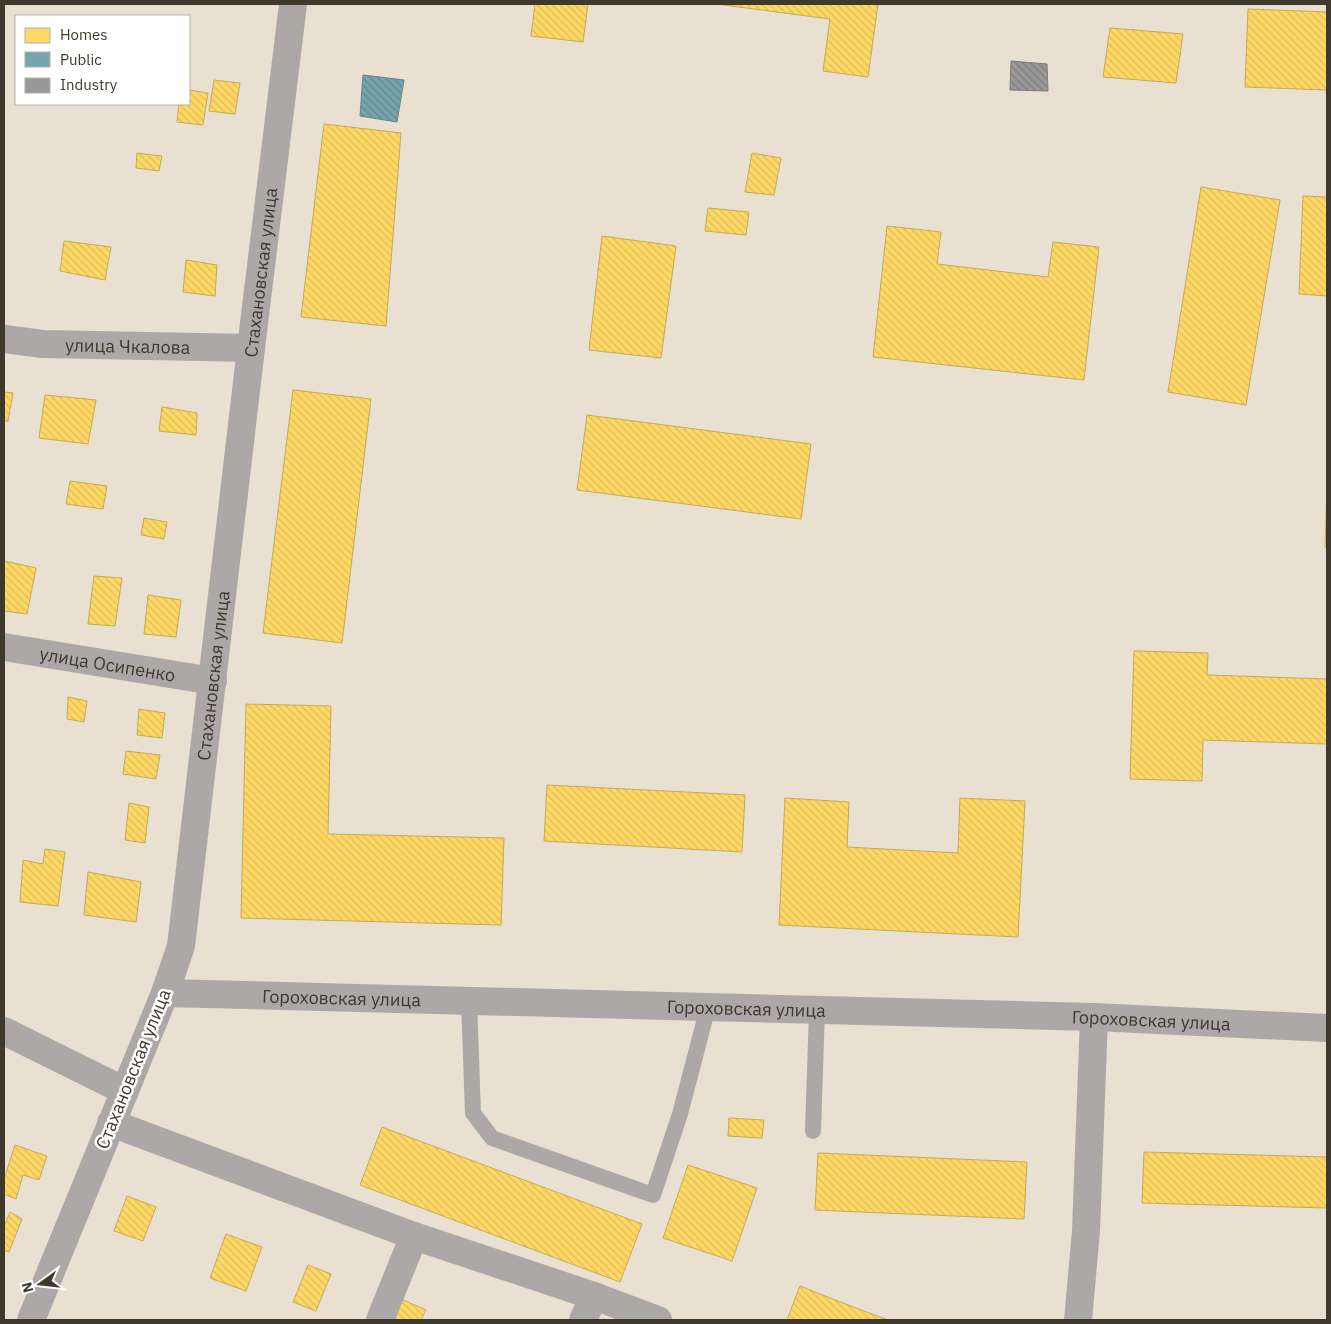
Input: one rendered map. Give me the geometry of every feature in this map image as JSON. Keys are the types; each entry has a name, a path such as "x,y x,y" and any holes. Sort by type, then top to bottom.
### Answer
{"street":[{"name":"Стахановская улица","path":"31,1320 165,993 181,946 294,4"},
{"name":"улица Чкалова","path":"4,339 43,344 252,348"},
{"name":"улица Осипенко","path":"4,647 212,682"},
{"name":"Гороховская улица","path":"165,993 1094,1017 1327,1028"},
{"path":"1078,1320 1086,1231 1094,1017"},
{"path":"4,1031 125,1091"},
{"path":"111,1123 414,1236 588,1308 658,1320"},
{"path":"380,1320 414,1236"}],"lane":[{"path":"470,1000 473,1113 492,1138 653,1195 680,1114 708,1007"},
{"path":"813,1131 817,1010"}],"building: Homes":[{"path":"535,4 588,4 583,42 531,36"},
{"path":"716,4 878,4 868,77 823,71 830,19"},
{"path":"1248,9 1327,12 1327,90 1245,87"},
{"path":"1110,28 1183,34 1176,83 1103,77"},
{"path":"214,80 240,83 235,114 209,111"},
{"path":"190,90 208,93 203,125 177,122 179,105 190,105"},
{"path":"324,124 401,133 386,326 301,317"},
{"path":"137,153 162,156 159,171 136,168"},
{"path":"752,153 781,158 774,195 745,192"},
{"path":"1201,187 1280,200 1246,405 1168,392"},
{"path":"1303,196 1327,197 1327,296 1299,294"},
{"path":"708,208 749,212 746,235 705,231"},
{"path":"887,226 941,232 937,264 1048,277 1053,242 1099,247 1084,380 873,357"},
{"path":"602,236 676,246 661,358 589,350"},
{"path":"64,241 111,247 105,280 60,271"},
{"path":"186,260 217,265 215,296 183,292"},
{"path":"293,390 371,399 342,643 263,633"},
{"path":"4,392 13,393 8,421 4,421"},
{"path":"45,395 96,400 88,444 39,438"},
{"path":"162,407 197,413 196,435 159,431"},
{"path":"587,415 811,444 801,519 577,490"},
{"path":"70,481 107,486 103,509 66,504"},
{"path":"1327,490 1327,548 1325,547"},
{"path":"144,518 167,522 164,539 141,535"},
{"path":"4,561 36,568 27,614 4,611"},
{"path":"94,576 122,578 115,626 88,624"},
{"path":"148,595 181,600 176,637 144,634"},
{"path":"1134,651 1208,653 1207,675 1327,679 1327,744 1203,740 1202,781 1130,779"},
{"path":"68,697 87,701 84,722 67,719"},
{"path":"246,704 331,706 328,834 504,838 501,925 241,918"},
{"path":"139,709 165,713 162,738 137,735"},
{"path":"126,751 160,755 156,779 123,774"},
{"path":"547,785 745,795 742,852 544,841"},
{"path":"785,798 849,802 847,847 958,853 960,798 1025,801 1018,937 779,925"},
{"path":"129,803 149,807 145,843 125,840"},
{"path":"45,849 65,852 58,906 20,902 23,860 43,864"},
{"path":"88,872 141,882 136,922 84,915"},
{"path":"729,1118 764,1120 762,1138 728,1136"},
{"path":"382,1127 642,1224 620,1282 360,1185"},
{"path":"15,1145 47,1156 39,1180 23,1175 16,1199 4,1194 4,1179"},
{"path":"1144,1152 1327,1157 1327,1208 1142,1203"},
{"path":"818,1153 1027,1162 1024,1219 815,1210"},
{"path":"688,1165 757,1188 732,1261 663,1238"},
{"path":"127,1196 156,1207 143,1241 114,1231"},
{"path":"10,1212 22,1219 9,1252 4,1250 4,1227"},
{"path":"226,1234 262,1247 246,1291 210,1278"},
{"path":"308,1265 331,1274 316,1311 293,1302"},
{"path":"800,1286 835,1300 888,1320 787,1320"},
{"path":"394,1296 426,1310 421,1320 384,1320"}],"building: Public":[{"path":"363,75 404,80 397,122 360,116"}],"building: Industry":[{"path":"1011,61 1047,64 1048,91 1010,90"}]}
